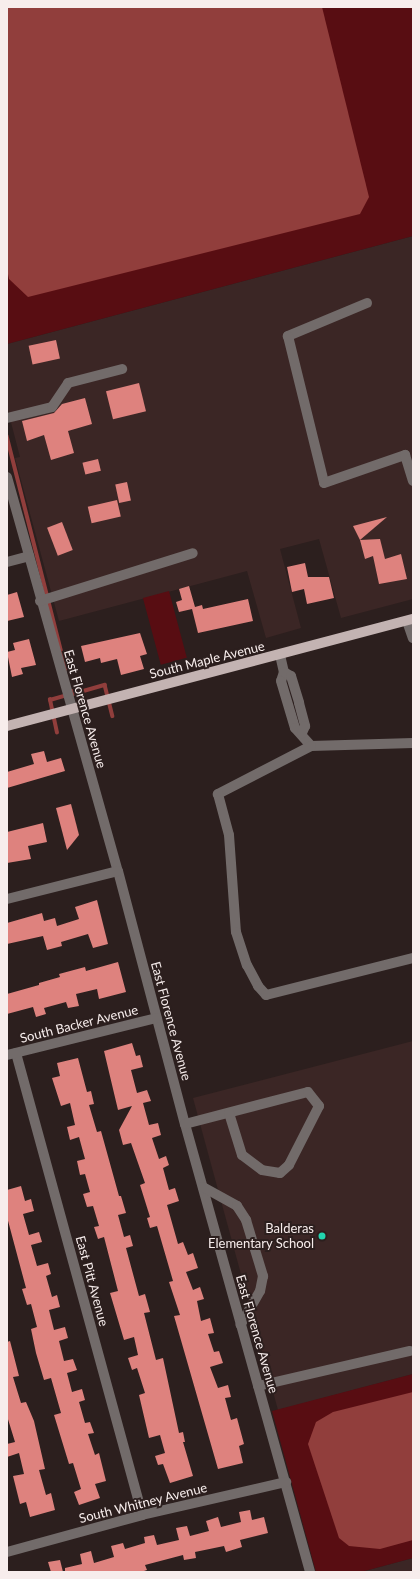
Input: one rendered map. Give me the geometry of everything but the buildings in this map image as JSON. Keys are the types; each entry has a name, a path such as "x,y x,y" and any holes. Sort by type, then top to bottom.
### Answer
{"main road":[{"name":"South Maple Avenue","path":"7,726 410,620"}],"street":[{"path":"367,303 288,336 324,483 405,455 413,481"},
{"path":"7,418 52,407 68,383 122,369"},
{"name":"East Florence Avenue","path":"7,477 40,601 118,871 240,1325 286,1482 310,1572"},
{"path":"40,601 193,553"},
{"path":"7,562 29,556"},
{"path":"410,620 413,638"},
{"path":"280,655 284,672 291,676 299,703 305,726 302,733 311,746"},
{"path":"413,743 311,746 218,794 229,835 236,932 247,965 258,986 266,995 413,958"},
{"path":"7,899 118,871"},
{"name":"South Backer Avenue","path":"12,1054 157,1018"},
{"name":"East Pitt Avenue","path":"12,1054 142,1515"},
{"path":"185,1124 308,1092 319,1106 289,1165 280,1173 262,1170 242,1156 229,1113"},
{"path":"203,1187 237,1206 246,1220 262,1276 260,1291 240,1325"},
{"path":"258,1386 410,1351"},
{"name":"South Whitney Avenue","path":"7,1552 142,1515 286,1482"}],"shaded area":[{"path":"7,7 413,7 413,236 7,344"},
{"path":"7,7 322,7 369,197 360,214 28,297 9,279 7,269"},
{"path":"413,236 413,599 341,618 319,539 280,549 301,628 266,638 247,571 59,621 15,458 20,457 7,407 7,344"},
{"path":"169,591 187,658 161,665 143,598"},
{"name":"Balderas Elementary School","path":"413,1041 413,1374 278,1410 193,1098"},
{"path":"413,1374 413,1558 361,1572 316,1572 272,1411"},
{"path":"413,1392 413,1540 380,1549 349,1546 339,1538 308,1444 316,1422 333,1412"},
{"path":"413,1558 413,1572 361,1572"}],"waterway":[{"path":"7,436 66,669"},
{"path":"72,691 73,694 105,685 113,716"},
{"path":"57,733 50,700 68,695"}],"place":[{"name":"Balderas Elementary School","path":"322,1236"}]}
